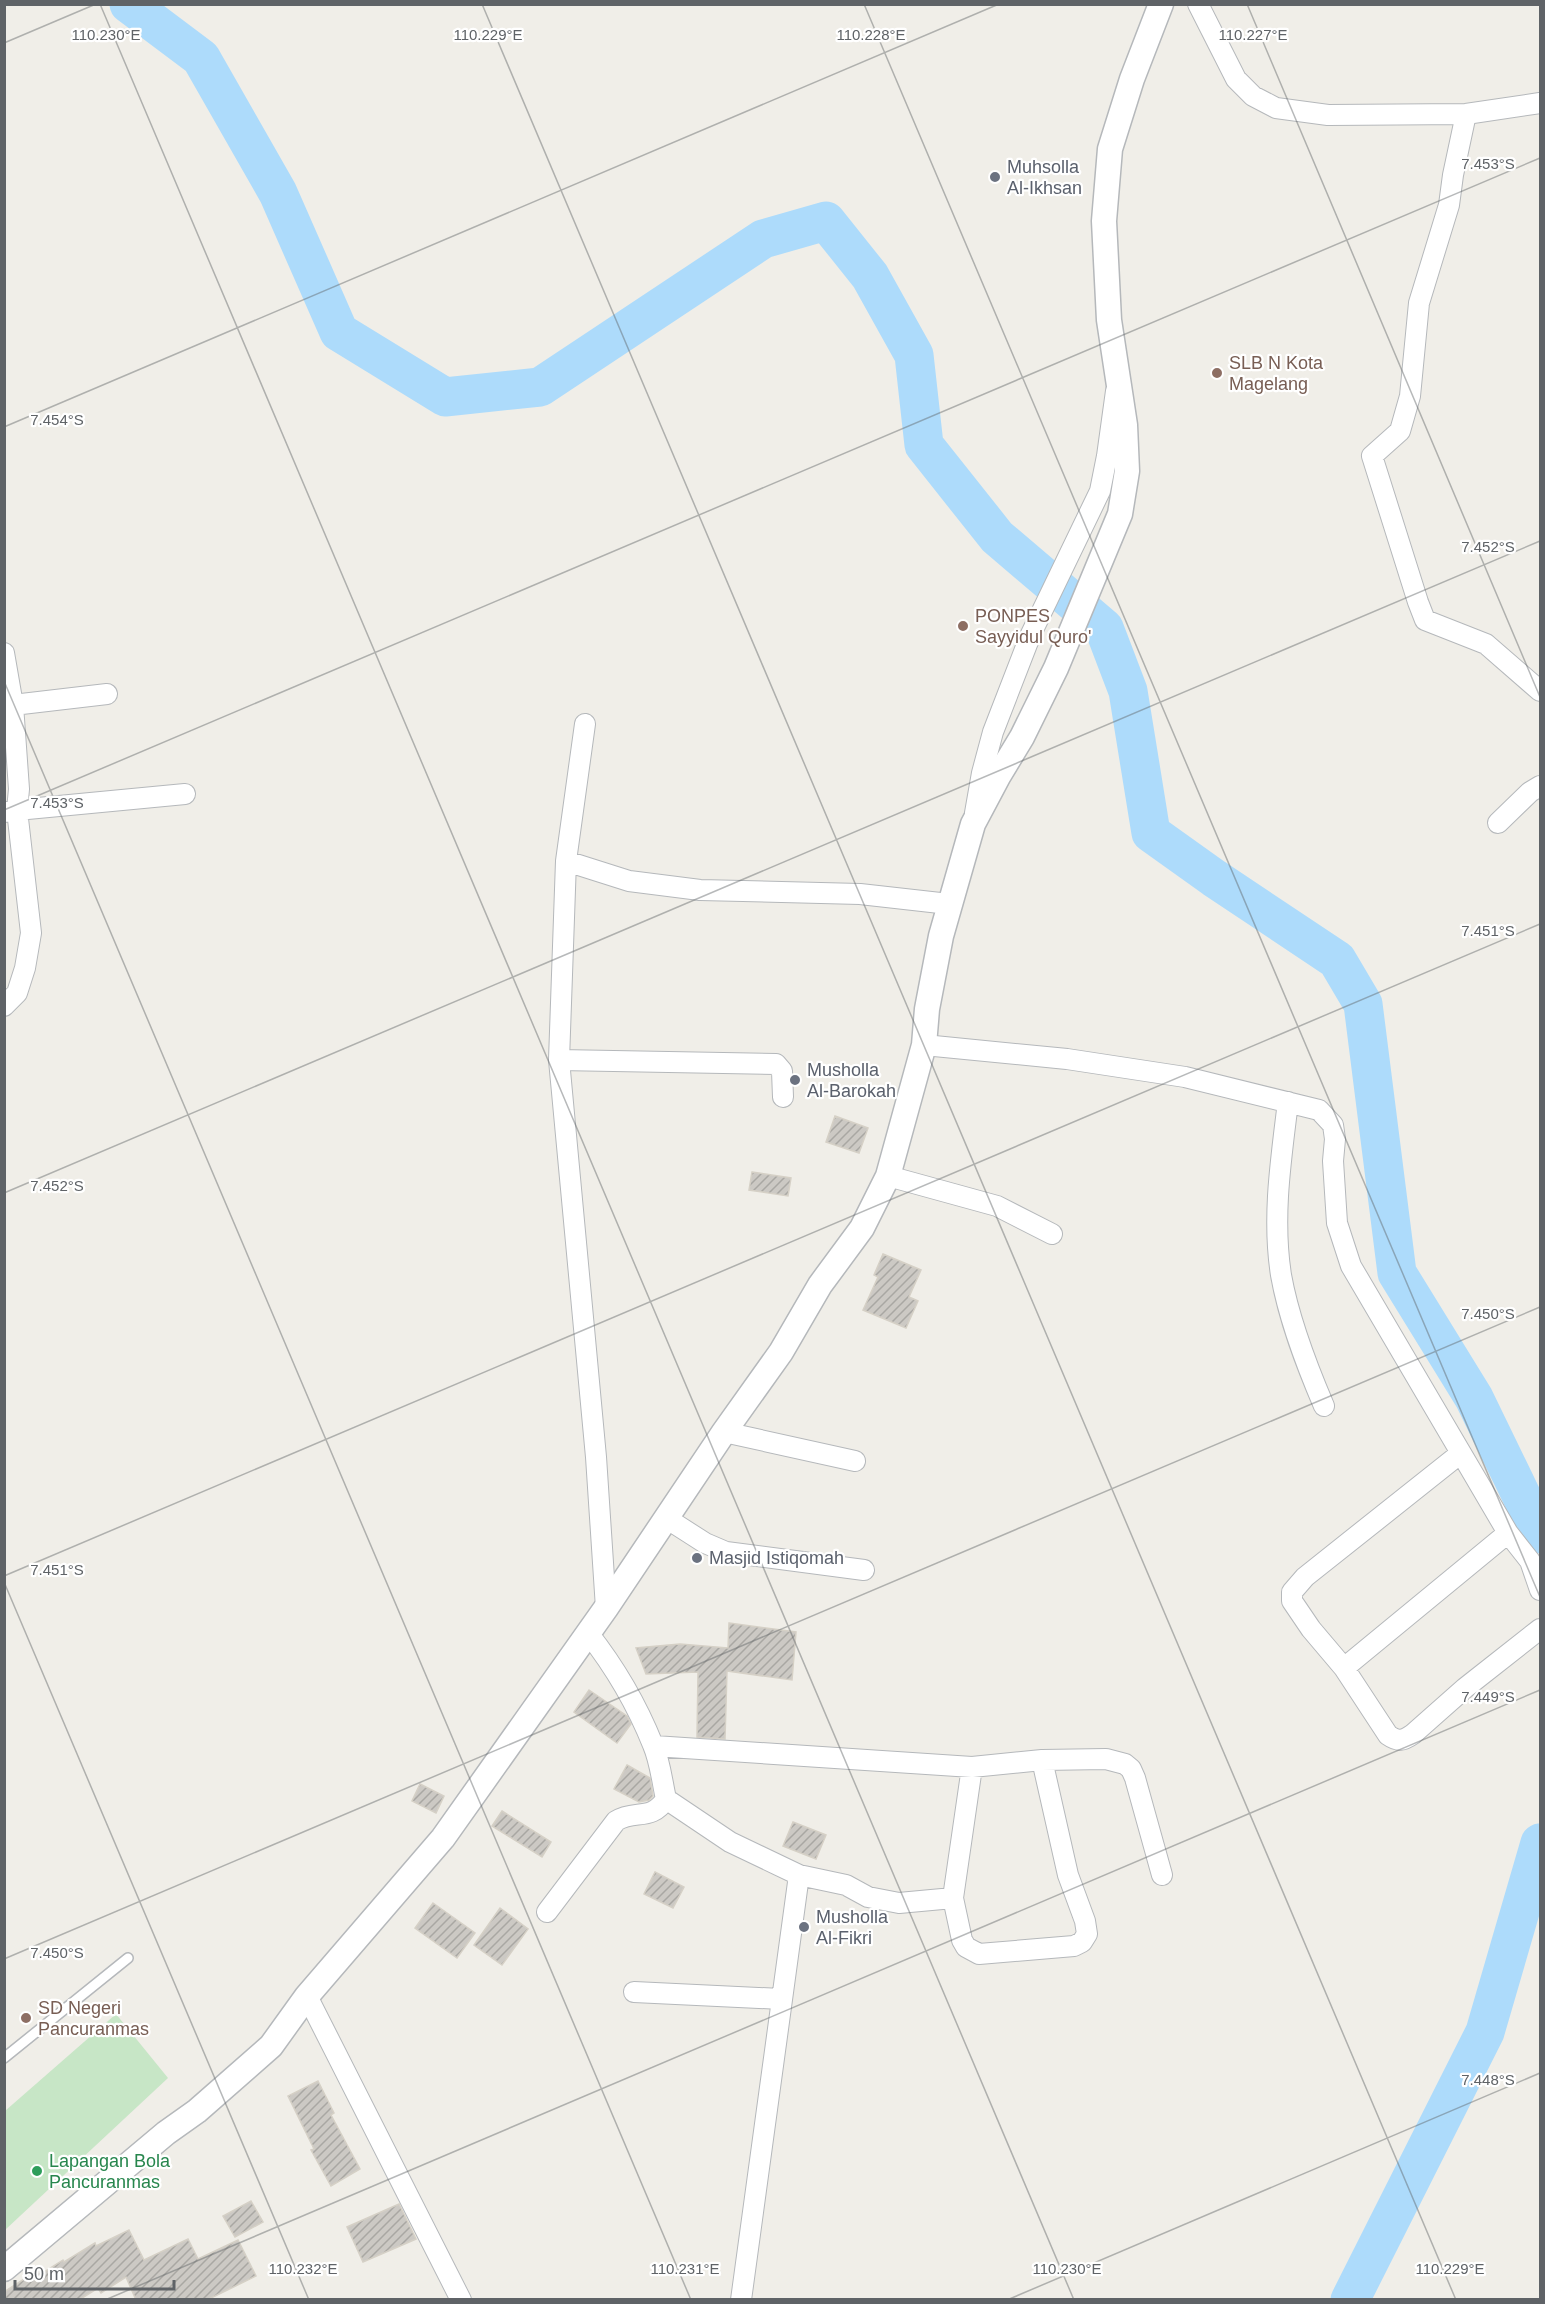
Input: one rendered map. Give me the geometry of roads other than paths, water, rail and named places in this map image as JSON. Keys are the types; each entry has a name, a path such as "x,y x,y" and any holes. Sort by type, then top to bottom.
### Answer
{"street":[{"path":"973,824 1022,737 1056,668 1120,514 1127,471 1125,425 1109,320 1104,220 1110,149 1132,79 1161,4"},
{"path":"1198,4 1236,79 1253,96 1276,108 1328,115 1466,114 1540,103"},
{"path":"1466,114 1449,205 1419,303 1410,396 1400,431 1372,456 1425,620 1486,644 1540,691"},
{"path":"5,2268 166,2133 198,2111 271,2046 307,1996 443,1838 606,1608 724,1432 781,1352 820,1285 862,1228 888,1176 924,1045 927,1009 949,904 973,824 982,773 993,732 1031,634 1100,491 1118,374"},
{"path":"4,653 13,705 19,789 11,811 31,933 18,993 4,1006"},
{"path":"13,705 107,694"},
{"path":"585,724 566,861 559,1060 596,1457 606,1608"},
{"path":"1498,822 1530,792 1540,786"},
{"path":"11,811 185,794"},
{"path":"566,861 629,881 700,890 860,894 949,904"},
{"path":"924,1045 1067,1059 1185,1077 1319,1110 1333,1125 1337,1223 1351,1266 1508,1533 1530,1561 1540,1590"},
{"path":"559,1060 776,1064 782,1071 783,1096"},
{"path":"1288,1101 1278,1184 1277,1228 1281,1275 1305,1362 1324,1406"},
{"path":"888,1176 997,1206 1052,1234"},
{"path":"724,1432 855,1461"},
{"path":"1461,1453 1305,1577 1292,1592 1292,1601 1344,1668 1388,1735 1394,1739 1404,1740 1540,1629"},
{"path":"666,1518 705,1543 726,1552 864,1570"},
{"path":"1344,1668 1508,1533"},
{"path":"588,1633 606,1656 654,1746 666,1799 730,1842 799,1875 846,1885 868,1897 899,1903 953,1898"},
{"path":"654,1746 972,1767 1042,1760 1106,1759 1118,1761 1131,1769 1162,1875"},
{"path":"972,1767 953,1898 962,1940 966,1947 979,1954 1074,1946 1082,1942 1087,1934 1085,1921 1068,1875 1042,1760"},
{"path":"547,1912 616,1821 623,1817 650,1814 659,1809 666,1799"},
{"path":"741,2300 799,1875"},
{"path":"634,1992 781,1998"},
{"path":"307,1996 461,2300"}],"lane":[{"path":"4,2058 128,1958"}],"waterway":[{"path":"129,4 201,58 278,193 339,332 445,397 540,387 763,239 826,221 870,276 914,355 924,445 997,537 1104,628 1128,691 1151,833 1337,960 1363,1004 1397,1273 1474,1398 1540,1534"},
{"path":"1350,2300 1485,2032 1540,1843"}],"place":[{"name":"Muhsolla Al-Ikhsan","path":"995,177"},
{"name":"SLB N Kota Magelang","path":"1217,373"},
{"name":"PONPES Sayyidul Quro'","path":"963,626"},
{"name":"Musholla Al-Barokah","path":"795,1080"},
{"name":"Masjid Istiqomah","path":"697,1558"},
{"name":"Musholla Al-Fikri","path":"804,1927"},
{"name":"SD Negeri Pancuranmas","path":"26,2018"},
{"name":"Lapangan Bola Pancuranmas","path":"37,2171"}]}
